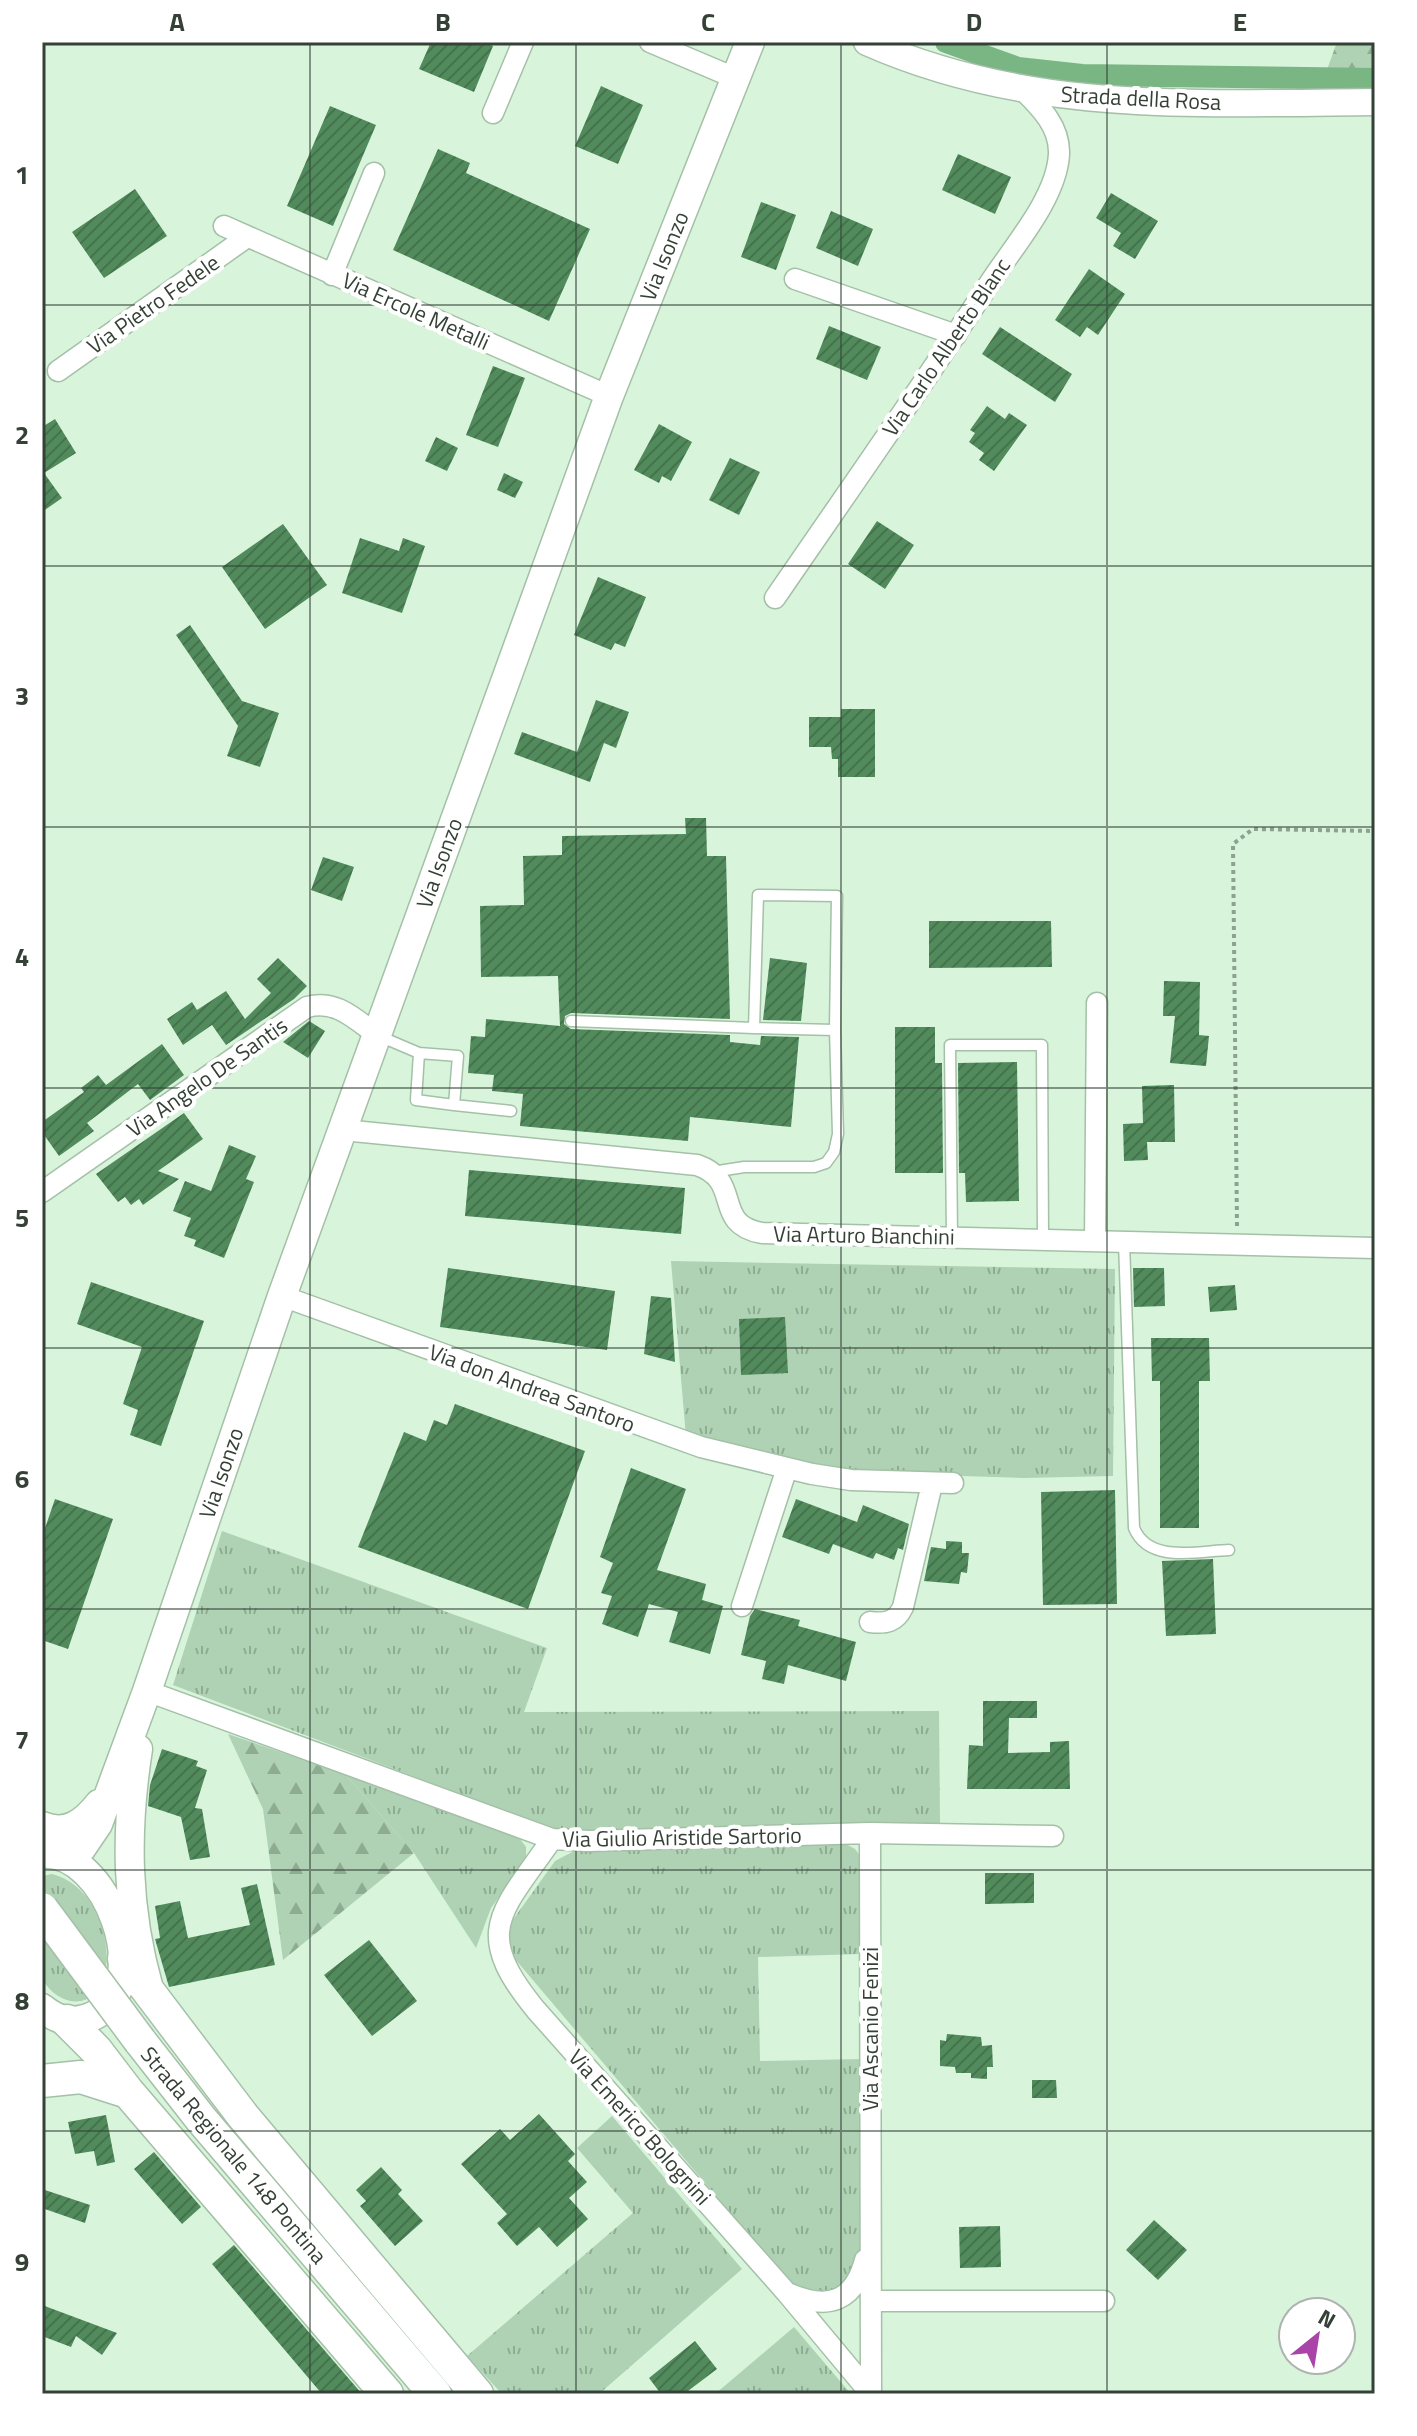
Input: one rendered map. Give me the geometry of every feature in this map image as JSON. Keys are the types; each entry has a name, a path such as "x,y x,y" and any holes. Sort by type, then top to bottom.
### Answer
{"main road":[{"name":"Via Isonzo","path":"118,1798 147,1691 282,1296 609,396 750,42"},
{"path":"48,1847 57,1830 77,1826 118,1798"},
{"path":"48,1847 73,1854 88,1842 118,1798"},
{"path":"104,1896 119,1831 118,1798"},
{"path":"118,1798 129,1857 137,1940 150,1993"},
{"path":"48,1847 85,1871 104,1896 124,1959 120,1988 115,1998 98,2014 78,2021 50,2021"},
{"name":"Strada Regionale 148 Pontina","path":"42,1909 211,2131 435,2394"},
{"path":"124,1959 243,2116 477,2394"},
{"path":"50,2021 96,2050 128,2092 387,2394"},
{"path":"42,2081 81,2077 128,2092"}],"street":[{"path":"493,113 523,42"},
{"path":"650,42 735,78"},
{"name":"Strada della Rosa","path":"867,42 931,67 1021,88 1088,99 1141,102 1375,102"},
{"name":"Via Carlo Alberto Blanc","path":"775,598 956,335 1040,206 1057,170 1059,145 1053,125 1021,88"},
{"path":"332,275 374,173"},
{"name":"Via Ercole Metalli","path":"224,226 609,396"},
{"name":"Via Pietro Fedele","path":"58,371 247,237"},
{"path":"795,279 956,335"},
{"path":"1095,1241 1097,1003"},
{"name":"Via Angelo De Santis","path":"42,1192 307,1007 322,1004 336,1007 377,1035"},
{"path":"343,1130 686,1163 712,1172"},
{"name":"Via Arturo Bianchini","path":"712,1172 723,1183 732,1216 742,1226 755,1232 1375,1248"},
{"name":"Via don Andrea Santoro","path":"282,1296 661,1435 727,1454 869,1482 943,1484 900,1614 888,1622 870,1622"},
{"path":"742,1606 787,1468"},
{"name":"Via Giulio Aristide Sartorio","path":"147,1691 552,1839 589,1841 870,1833 1053,1836"},
{"name":"Via Ascanio Fenizi","path":"870,1833 871,2394"},
{"name":"Via Emerico Bolognini","path":"552,1839 514,1894 501,1921 498,1943 507,1970 536,2010 786,2292 871,2394"},
{"name":"Via Ascanio Fenizi","path":"786,2292 817,2302 832,2301 846,2295 862,2275 871,2226"},
{"path":"871,2301 1104,2301"}],"lane":[{"path":"712,1172 744,1167 814,1167 831,1158 838,1134 835,1030 837,896 758,895 754,1028"},
{"path":"571,1021 835,1030"},
{"path":"377,1035 419,1053 458,1056 454,1105"},
{"path":"952,1237 950,1045 1042,1045 1043,1240"},
{"path":"419,1053 416,1100 511,1111"},
{"path":"1124,1242 1134,1528 1141,1542 1158,1551 1229,1550"}],"path":[{"path":"1237,1245 1233,844 1253,829 1375,831"}],"green space":[{"path":"1337,42 1375,42 1375,79 1324,78"},
{"path":"671,1261 1115,1269 1113,1476 1023,1478 865,1473 714,1446 686,1437"},
{"path":"222,1531 547,1648 524,1712 939,1711 940,1824 593,1835 550,1828 173,1685"},
{"path":"228,1734 345,1774 414,1853 283,1960 263,1809"},
{"path":"345,1774 520,1839 526,1847 526,1859 491,1908 476,1948 414,1853"},
{"path":"844,1843 855,1849 862,1858 861,1954 758,1957 760,2061 863,2059 861,2254 842,2286 827,2292 809,2292 789,2282 515,1959 509,1938 512,1921 555,1861 576,1850"},
{"path":"52,1874 77,1887 87,1898 95,1910 105,1939 107,1954 103,1982 97,1992 80,2001 60,1997 42,1979 42,1876"},
{"path":"612,2116 742,2269 599,2394 502,2394 467,2356 633,2213 577,2148"},
{"path":"794,2327 851,2394 715,2394"}],"building":[{"path":"431,42 484,42 493,46 474,92 419,69"},
{"path":"601,86 643,105 618,164 575,146"},
{"path":"330,106 376,125 333,226 287,206"},
{"path":"438,149 470,163 466,173 590,229 549,321 393,250"},
{"path":"958,154 1011,177 995,214 942,190"},
{"path":"135,189 167,236 104,278 72,232"},
{"path":"1111,193 1158,221 1135,259 1113,246 1121,233 1096,218"},
{"path":"761,202 796,215 776,270 741,257"},
{"path":"831,211 873,229 858,266 816,248"},
{"path":"1089,269 1125,294 1098,335 1087,327 1080,337 1055,320"},
{"path":"829,326 881,347 867,380 816,359"},
{"path":"1000,327 1072,374 1055,402 982,354"},
{"path":"493,366 525,378 498,447 466,435"},
{"path":"987,406 1005,419 1009,413 1027,425 994,471 979,460 984,453 969,442 975,433 970,430"},
{"path":"55,419 76,453 44,473 62,498 42,512 42,427"},
{"path":"659,424 692,442 671,481 662,476 659,483 634,470"},
{"path":"436,437 458,448 447,471 425,461"},
{"path":"730,458 760,472 739,515 709,500"},
{"path":"504,473 523,482 515,498 497,490"},
{"path":"877,521 914,545 885,589 848,564"},
{"path":"283,524 327,585 265,629 222,567"},
{"path":"360,538 399,551 403,538 425,546 402,613 342,593"},
{"path":"598,577 646,597 625,647 615,643 611,650 574,635"},
{"path":"190,625 242,701 279,713 260,767 227,756 238,726 176,635"},
{"path":"596,700 629,712 616,748 604,743 590,782 514,754 522,732 577,752"},
{"path":"841,709 875,709 875,777 838,777 838,759 832,759 831,747 809,747 809,717 841,717"},
{"path":"685,818 706,818 707,856 726,856 730,1019 571,1013 565,1016 564,1024 571,1029 730,1035 730,1042 760,1045 761,1036 799,1037 791,1127 690,1117 688,1141 520,1126 523,1094 492,1091 494,1075 468,1073 471,1036 485,1037 486,1019 560,1026 558,976 481,977 480,906 524,905 523,856 562,855 562,836 686,834"},
{"path":"323,857 354,867 342,901 311,890"},
{"path":"929,921 1051,921 1052,967 929,968"},
{"path":"278,958 307,986 294,999 226,1045 212,1025 183,1045 167,1019 192,1002 197,1010 226,991 245,1019 271,993 257,979"},
{"path":"770,958 807,963 801,1021 763,1020"},
{"path":"1164,981 1200,982 1199,1035 1209,1036 1206,1066 1170,1063 1175,1016 1163,1016"},
{"path":"309,1021 325,1031 308,1058 283,1042"},
{"path":"895,1027 935,1027 935,1063 942,1063 943,1173 895,1173"},
{"path":"162,1044 184,1075 150,1100 138,1084 87,1123 94,1131 59,1156 42,1132 42,1122 84,1092 81,1088 98,1075 106,1085"},
{"path":"1017,1062 1019,1201 966,1202 965,1173 959,1173 958,1063"},
{"path":"1174,1085 1175,1142 1147,1142 1148,1160 1124,1161 1123,1124 1143,1123 1142,1086"},
{"path":"184,1113 203,1139 158,1171 179,1179 143,1205 139,1199 131,1205 125,1197 118,1202 96,1174"},
{"path":"229,1145 256,1156 246,1179 254,1182 224,1258 194,1246 196,1240 184,1236 191,1218 173,1211 185,1181 211,1191"},
{"path":"469,1170 685,1188 681,1234 465,1216"},
{"path":"448,1268 615,1291 607,1350 440,1327"},
{"path":"1133,1268 1164,1268 1165,1306 1134,1307"},
{"path":"91,1282 204,1321 161,1446 130,1435 138,1410 123,1404 142,1347 77,1324"},
{"path":"1235,1285 1237,1310 1210,1312 1208,1287"},
{"path":"651,1296 671,1298 675,1362 644,1354"},
{"path":"785,1317 788,1373 741,1375 739,1319"},
{"path":"1151,1338 1209,1338 1210,1381 1199,1381 1199,1528 1160,1528 1160,1381 1152,1381"},
{"path":"455,1404 585,1451 528,1609 358,1547 404,1432 426,1441 434,1420 447,1425"},
{"path":"631,1468 686,1489 657,1570 706,1584 702,1600 723,1606 710,1654 669,1642 678,1612 649,1604 638,1637 602,1624 612,1596 601,1593 613,1563 600,1557"},
{"path":"1115,1490 1117,1604 1043,1605 1041,1492"},
{"path":"55,1499 113,1519 68,1649 42,1640 42,1537"},
{"path":"796,1499 857,1522 863,1505 909,1524 903,1550 898,1548 894,1560 876,1553 873,1559 833,1544 829,1554 782,1537"},
{"path":"946,1541 962,1542 962,1553 969,1553 967,1573 961,1572 959,1584 924,1581 931,1547 946,1549"},
{"path":"1213,1559 1216,1634 1166,1636 1162,1561"},
{"path":"755,1609 800,1620 798,1626 856,1642 846,1681 788,1665 784,1684 762,1679 766,1661 741,1655 750,1616"},
{"path":"983,1701 1037,1701 1037,1718 1009,1718 1008,1753 1050,1752 1050,1742 1069,1741 1070,1789 967,1789 969,1745 983,1746"},
{"path":"162,1749 198,1761 196,1766 207,1770 195,1808 202,1809 210,1857 190,1860 181,1817 148,1806 150,1785"},
{"path":"985,1873 1034,1873 1034,1903 985,1904"},
{"path":"257,1884 275,1965 169,1987 155,1939 160,1938 155,1906 180,1901 188,1938 250,1925 241,1888"},
{"path":"369,1940 417,2001 372,2036 324,1975"},
{"path":"947,2034 981,2037 982,2046 992,2045 993,2067 987,2067 987,2079 971,2078 971,2073 956,2073 955,2067 940,2066 940,2040 946,2041"},
{"path":"1032,2080 1056,2080 1057,2098 1032,2098"},
{"path":"539,2114 575,2154 568,2161 587,2182 569,2198 588,2219 557,2247 539,2227 517,2246 497,2223 507,2214 461,2164 500,2129 510,2140"},
{"path":"106,2115 115,2162 97,2166 94,2151 75,2154 68,2122"},
{"path":"154,2152 201,2207 182,2224 134,2169"},
{"path":"381,2167 402,2190 398,2194 423,2221 395,2246 360,2206 366,2201 356,2190"},
{"path":"42,2189 90,2205 85,2223 42,2208"},
{"path":"1154,2220 1187,2250 1158,2280 1126,2250"},
{"path":"1000,2226 1001,2267 960,2268 959,2227"},
{"path":"234,2245 362,2394 322,2394 212,2264"},
{"path":"42,2305 117,2333 102,2355 76,2336 71,2347 42,2336"},
{"path":"695,2341 717,2369 684,2394 661,2394 649,2378"}],"waterway":[{"path":"946,42 1018,68 1082,75 1375,79"}]}
